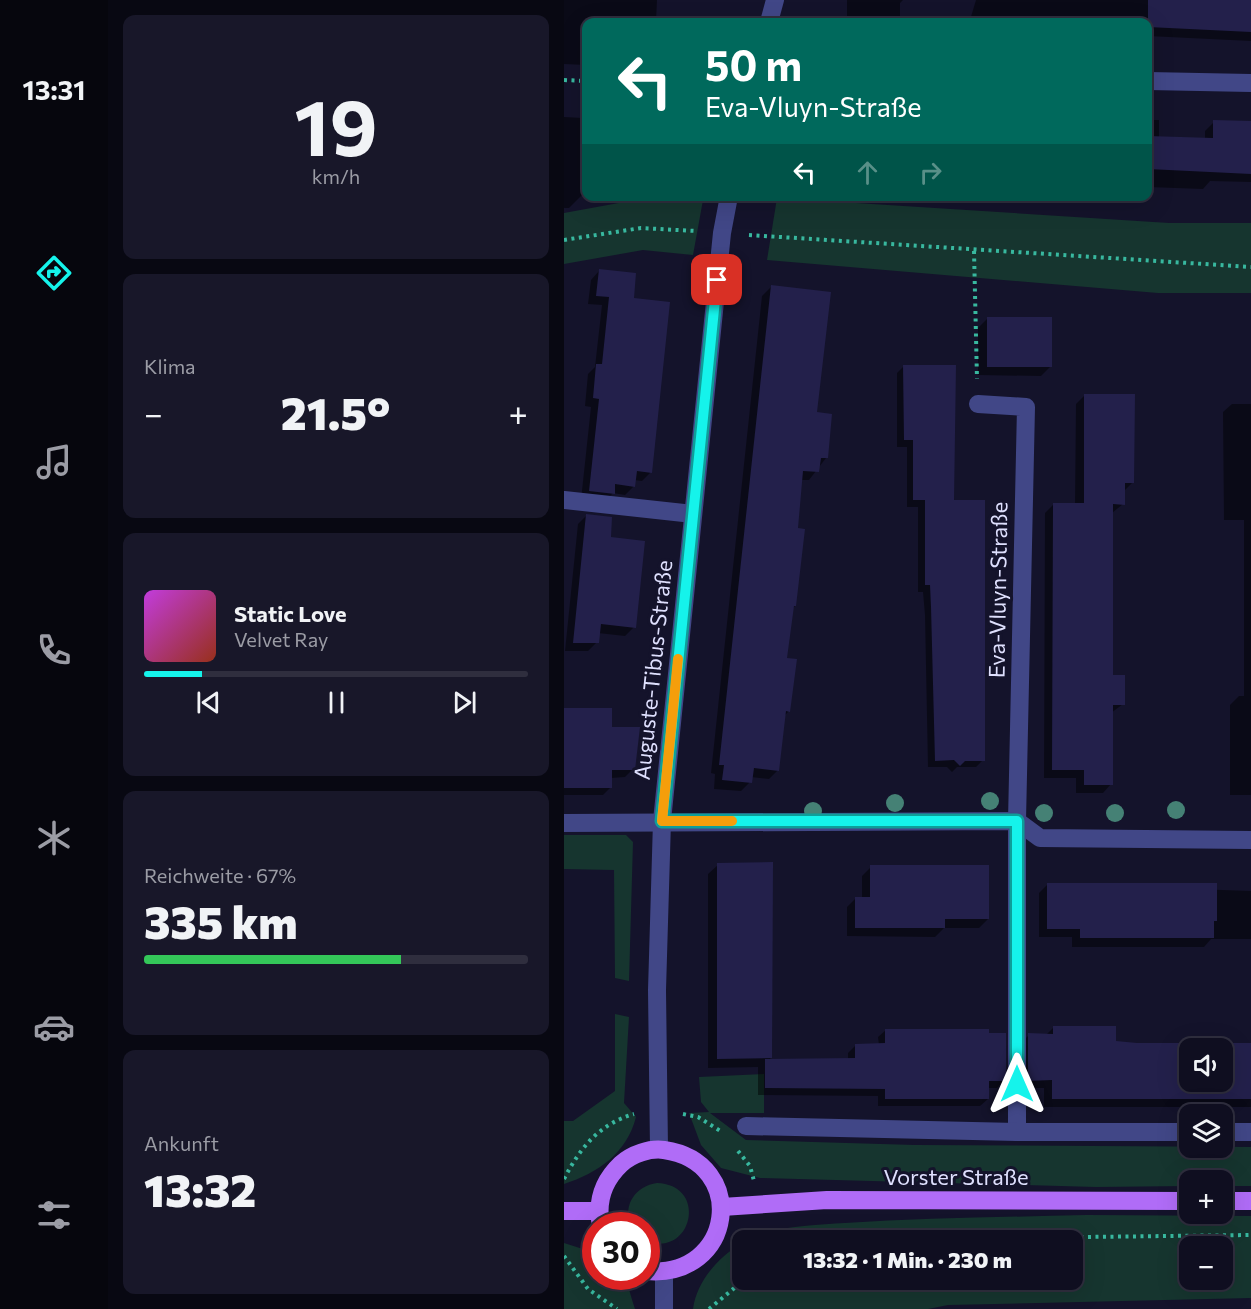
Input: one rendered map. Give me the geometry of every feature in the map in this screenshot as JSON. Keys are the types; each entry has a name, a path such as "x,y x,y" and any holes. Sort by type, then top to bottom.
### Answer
{"main road":[{"path":"600,1212 601,1192 610,1175 623,1161 640,1153 659,1149 678,1152 694,1160 713,1180 722,1207 716,1238 706,1252 694,1262 660,1271"},
{"name":"Vorster Straße","path":"722,1207 827,1200 1179,1201"},
{"path":"1233,1201 1251,1201"},
{"path":"564,1211 582,1214"}],"street":[{"path":"770,18 775,0"},
{"path":"1152,81 1251,83"},
{"name":"Auguste-Tibus-Straße","path":"659,1149 657,990 662,821 722,233 728,201"},
{"name":"Eva-Vluyn-Straße","path":"978,404 1026,407 1017,821"},
{"path":"564,500 693,514"},
{"path":"1017,821 1017,1132"},
{"path":"564,823 1017,821 1040,838 1251,840"},
{"path":"746,1126 1017,1132 1179,1132"},
{"path":"1233,1132 1251,1132"},
{"path":"659,1290 664,1309"}],"path":[{"path":"564,80 582,81"},
{"path":"564,240 641,228 1251,267"},
{"path":"974,250 978,404"},
{"path":"1083,1237 1251,1235"},
{"path":"564,1259 588,1289 617,1309"},
{"path":"709,1309 732,1290"}],"green space":[{"path":"630,201 703,201 693,255 643,250 564,264 564,213"},
{"path":"777,201 824,201 1169,223 1251,223 1251,293 1158,293 767,260"},
{"path":"564,835 626,835 633,842 629,981 615,978 614,870 564,869"},
{"path":"615,1014 629,1017 624,1103 636,1117 626,1141 609,1160 588,1174 564,1184 564,1121 573,1121 615,1091"},
{"path":"764,1074 764,1113 710,1113 746,1140 915,1145 1179,1147 1179,1158 1233,1158 1233,1147 1251,1147 1251,1186 1233,1186 1233,1170 1179,1170 1179,1186 1096,1187 760,1178 721,1168 701,1145 689,1113 709,1112 701,1102 699,1077"},
{"path":"657,1183 673,1187 684,1195 689,1207 688,1219 684,1231 675,1239 660,1243 660,1212 628,1212 637,1192"},
{"path":"1087,1215 1179,1216 1179,1224 1233,1224 1233,1216 1251,1216 1251,1298 948,1305 928,1309 693,1309 695,1298 704,1279 717,1262 732,1250 732,1290 1083,1290 1083,1230 777,1230 906,1220"},
{"path":"564,1243 582,1249 582,1290 629,1290 635,1309 564,1309"}],"building":[{"path":"1148,0 1251,0 1251,32 1152,27 1152,18 1148,18"},
{"path":"1213,120 1251,121 1251,174 1152,169 1152,136 1213,138"},
{"path":"599,269 636,273 634,298 670,302 652,473 637,471 635,487 615,484 615,494 589,491 599,399 593,398 596,364 602,364 609,297 596,296"},
{"path":"771,285 831,292 817,412 832,414 828,458 821,458 819,472 803,471 798,528 805,529 787,658 797,659 790,712 786,711 779,771 754,768 752,783 722,780 724,765 719,765"},
{"path":"987,317 1052,317 1052,367 987,367"},
{"path":"903,365 956,365 954,500 985,500 985,761 965,761 960,766 954,760 935,761 930,585 925,585 925,500 913,500 913,440 904,440"},
{"path":"1084,394 1135,394 1134,483 1125,483 1125,505 1113,504 1113,675 1125,675 1125,705 1113,705 1113,785 1084,785 1084,770 1052,770 1053,503 1084,503"},
{"path":"586,514 612,517 611,537 645,541 636,628 601,624 599,643 573,643"},
{"path":"564,708 612,708 612,727 640,727 635,770 612,770 612,788 564,788"},
{"path":"773,862 772,1058 717,1059 717,863"},
{"path":"870,865 989,865 989,919 945,919 945,928 855,928 855,897 870,897"},
{"path":"1047,883 1217,883 1217,921 1214,921 1214,938 1080,938 1080,929 1047,929"},
{"path":"1053,1026 1116,1026 1116,1041 1179,1043 1179,1092 1233,1092 1233,1043 1251,1043 1251,1099 1052,1099 1052,1080 1028,1081 1028,1033 1053,1034"},
{"path":"885,1029 989,1029 989,1033 1006,1033 1006,1081 989,1081 989,1099 885,1099 885,1089 765,1088 765,1059 855,1058 855,1044 885,1043"}],"slow traffic":[{"path":"678,659 662,821 732,821"}],"route":[{"path":"717,280 662,821 1017,821 1017,1084"}]}
